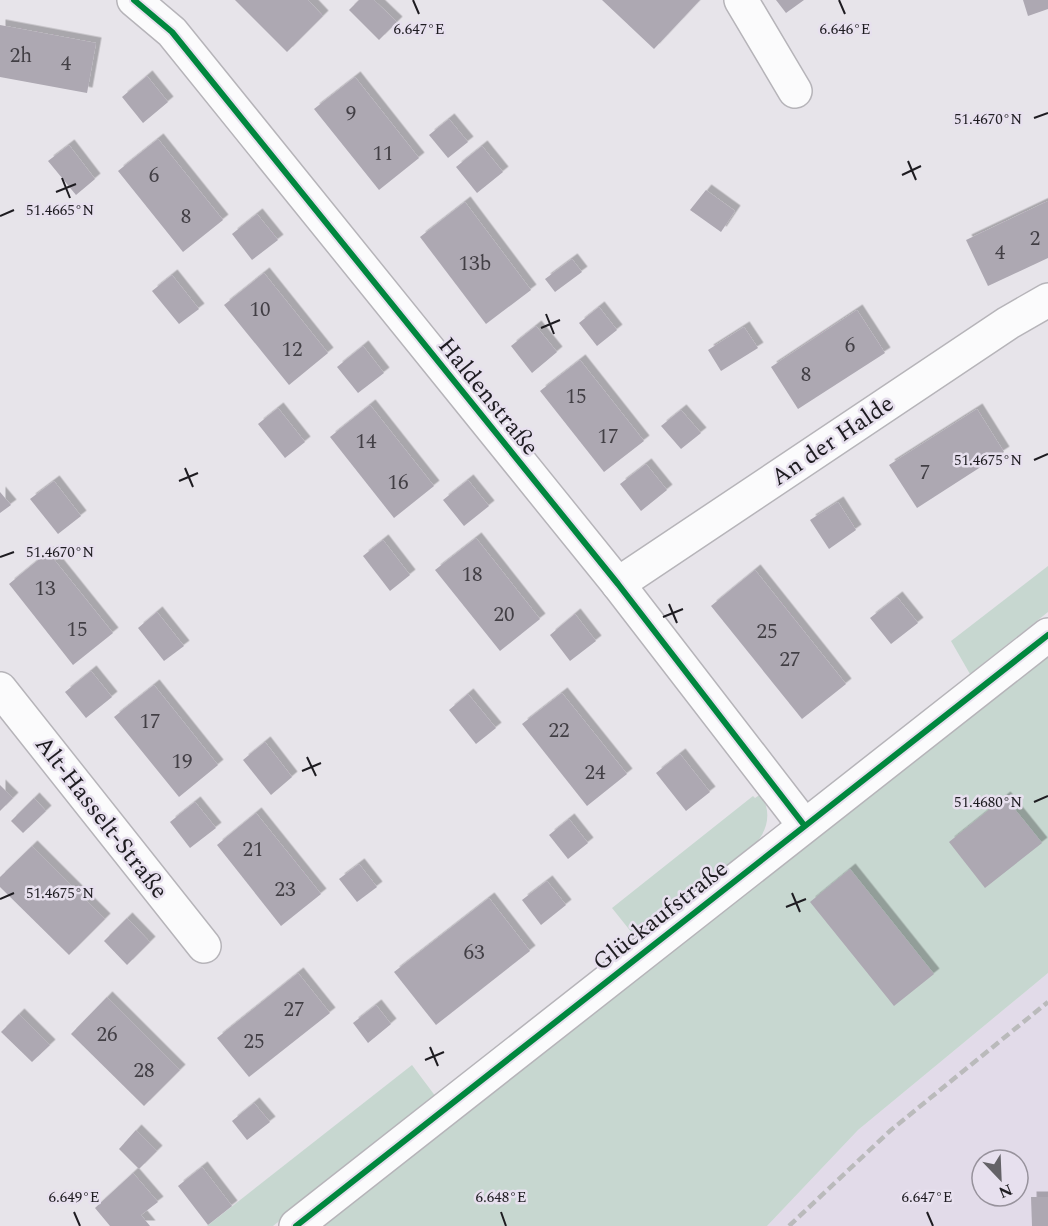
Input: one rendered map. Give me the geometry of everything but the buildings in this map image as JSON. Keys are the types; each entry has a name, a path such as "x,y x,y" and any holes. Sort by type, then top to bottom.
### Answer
{"street":[{"name":"Haldenstraße","path":"134,0 171,32 618,584 804,825"},
{"path":"741,0 795,91"},
{"name":"An der Halde","path":"618,584 1008,323 1048,300"},
{"name":"Glückaufstraße","path":"296,1226 1048,635"},
{"name":"Alt-Hasselt-Straße","path":"0,689 204,946"}],"shaded area":[{"path":"1048,566 1048,612 970,674 951,641"},
{"path":"1048,651 1048,973 858,1130 767,1226 324,1226"},
{"path":"761,794 766,807 767,819 764,831 756,843 636,938 612,908 753,796 755,798"},
{"path":"1048,973 1048,1226 767,1226 858,1130"},
{"path":"412,1065 436,1097 273,1226 207,1226"}],"railway":[{"path":"789,1226 891,1130 1048,1002"}],"cycle path":[{"path":"134,0 172,32 618,584 804,825"},
{"path":"296,1226 1048,635"}]}
